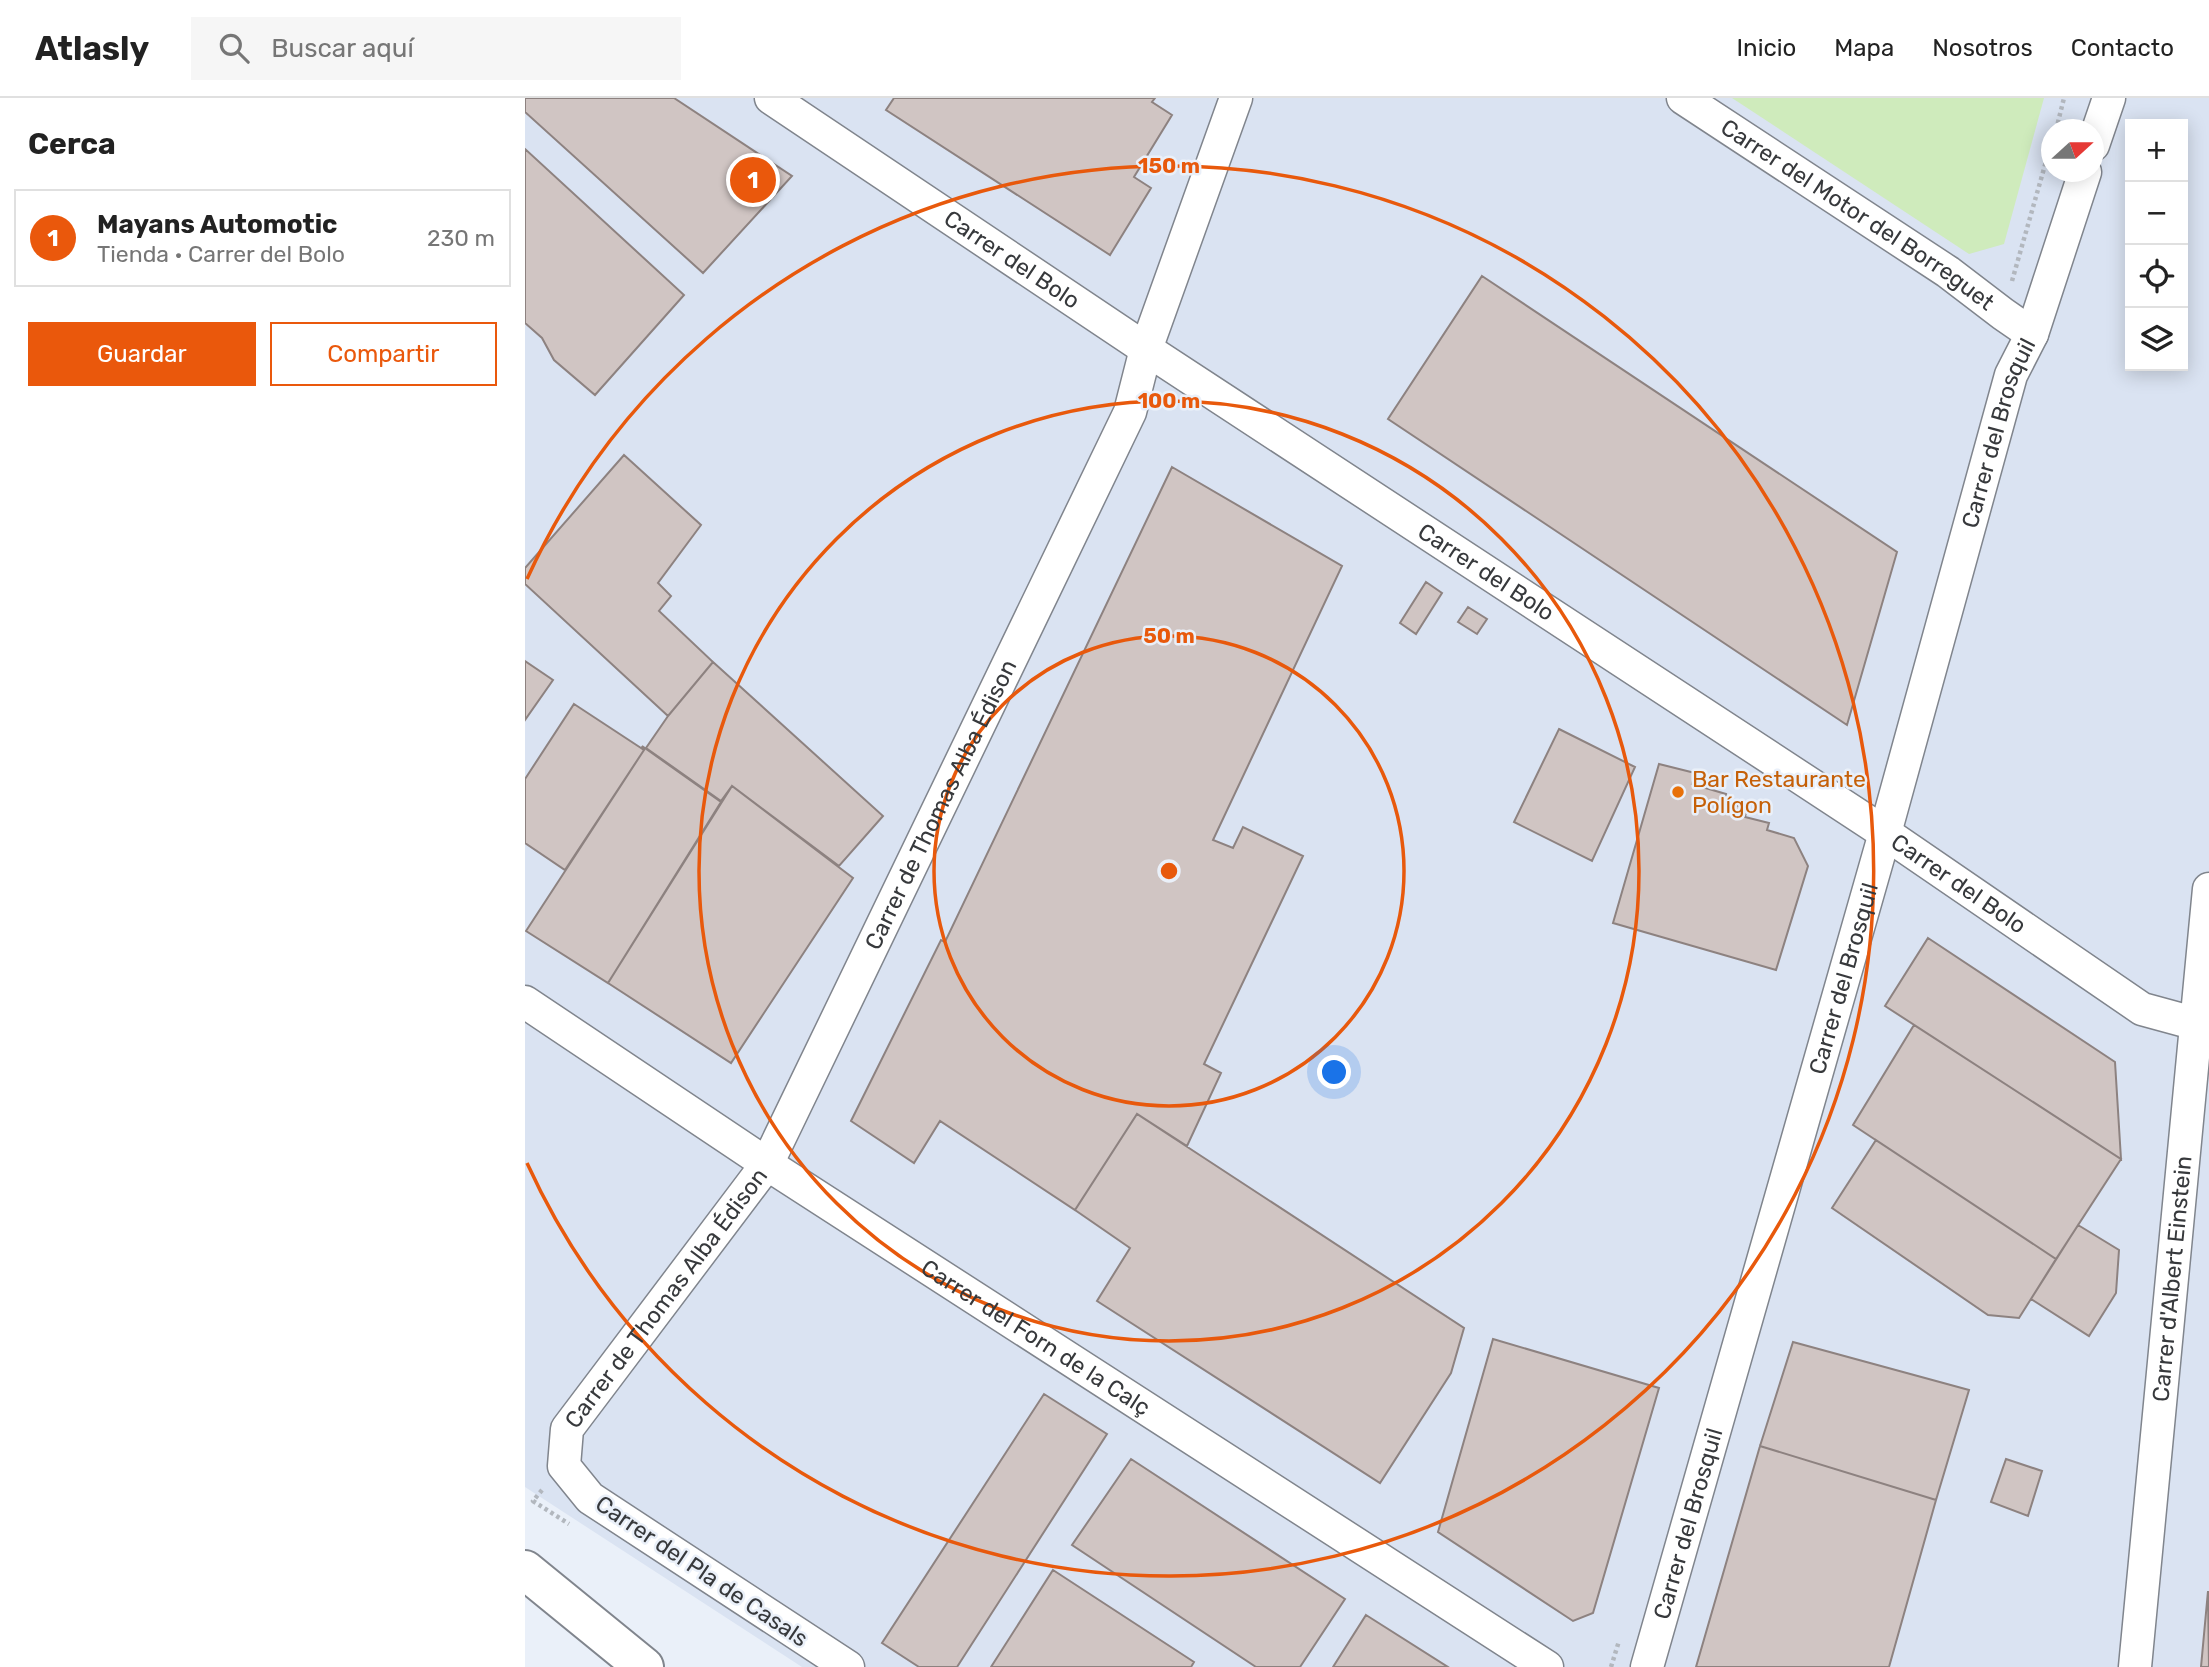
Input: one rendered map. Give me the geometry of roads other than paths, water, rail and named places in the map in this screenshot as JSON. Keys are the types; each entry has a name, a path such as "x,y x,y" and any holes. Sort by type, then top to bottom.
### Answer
{"main road":[{"path":"525,1570 645,1667"}],"street":[{"name":"Carrer del Bolo","path":"771,98 1146,349 1885,833 2142,1009 2203,1024"},
{"name":"Carrer de Thomas Alba Édison","path":"564,1466 567,1429 767,1164 1130,412 1146,349 1236,98"},
{"name":"Carrer del Motor del Borreguet","path":"1682,98 1948,272 2032,334"},
{"path":"2102,119 2109,98"},
{"name":"Carrer del Brosquil","path":"1647,1667 1885,833 2011,375 2032,334 2082,182"},
{"name":"Carrer d'Albert Einstein","path":"2135,1667 2203,1024 2209,889"},
{"name":"Carrer del Forn de la Calç","path":"525,1002 767,1164 1547,1667"},
{"name":"Carrer del Pla de Casals","path":"564,1466 590,1498 848,1667"}],"place":[{"name":"Mayans Automotic","path":"753,180"},
{"name":"Bar Restaurante Polígon","path":"1678,792"}]}
